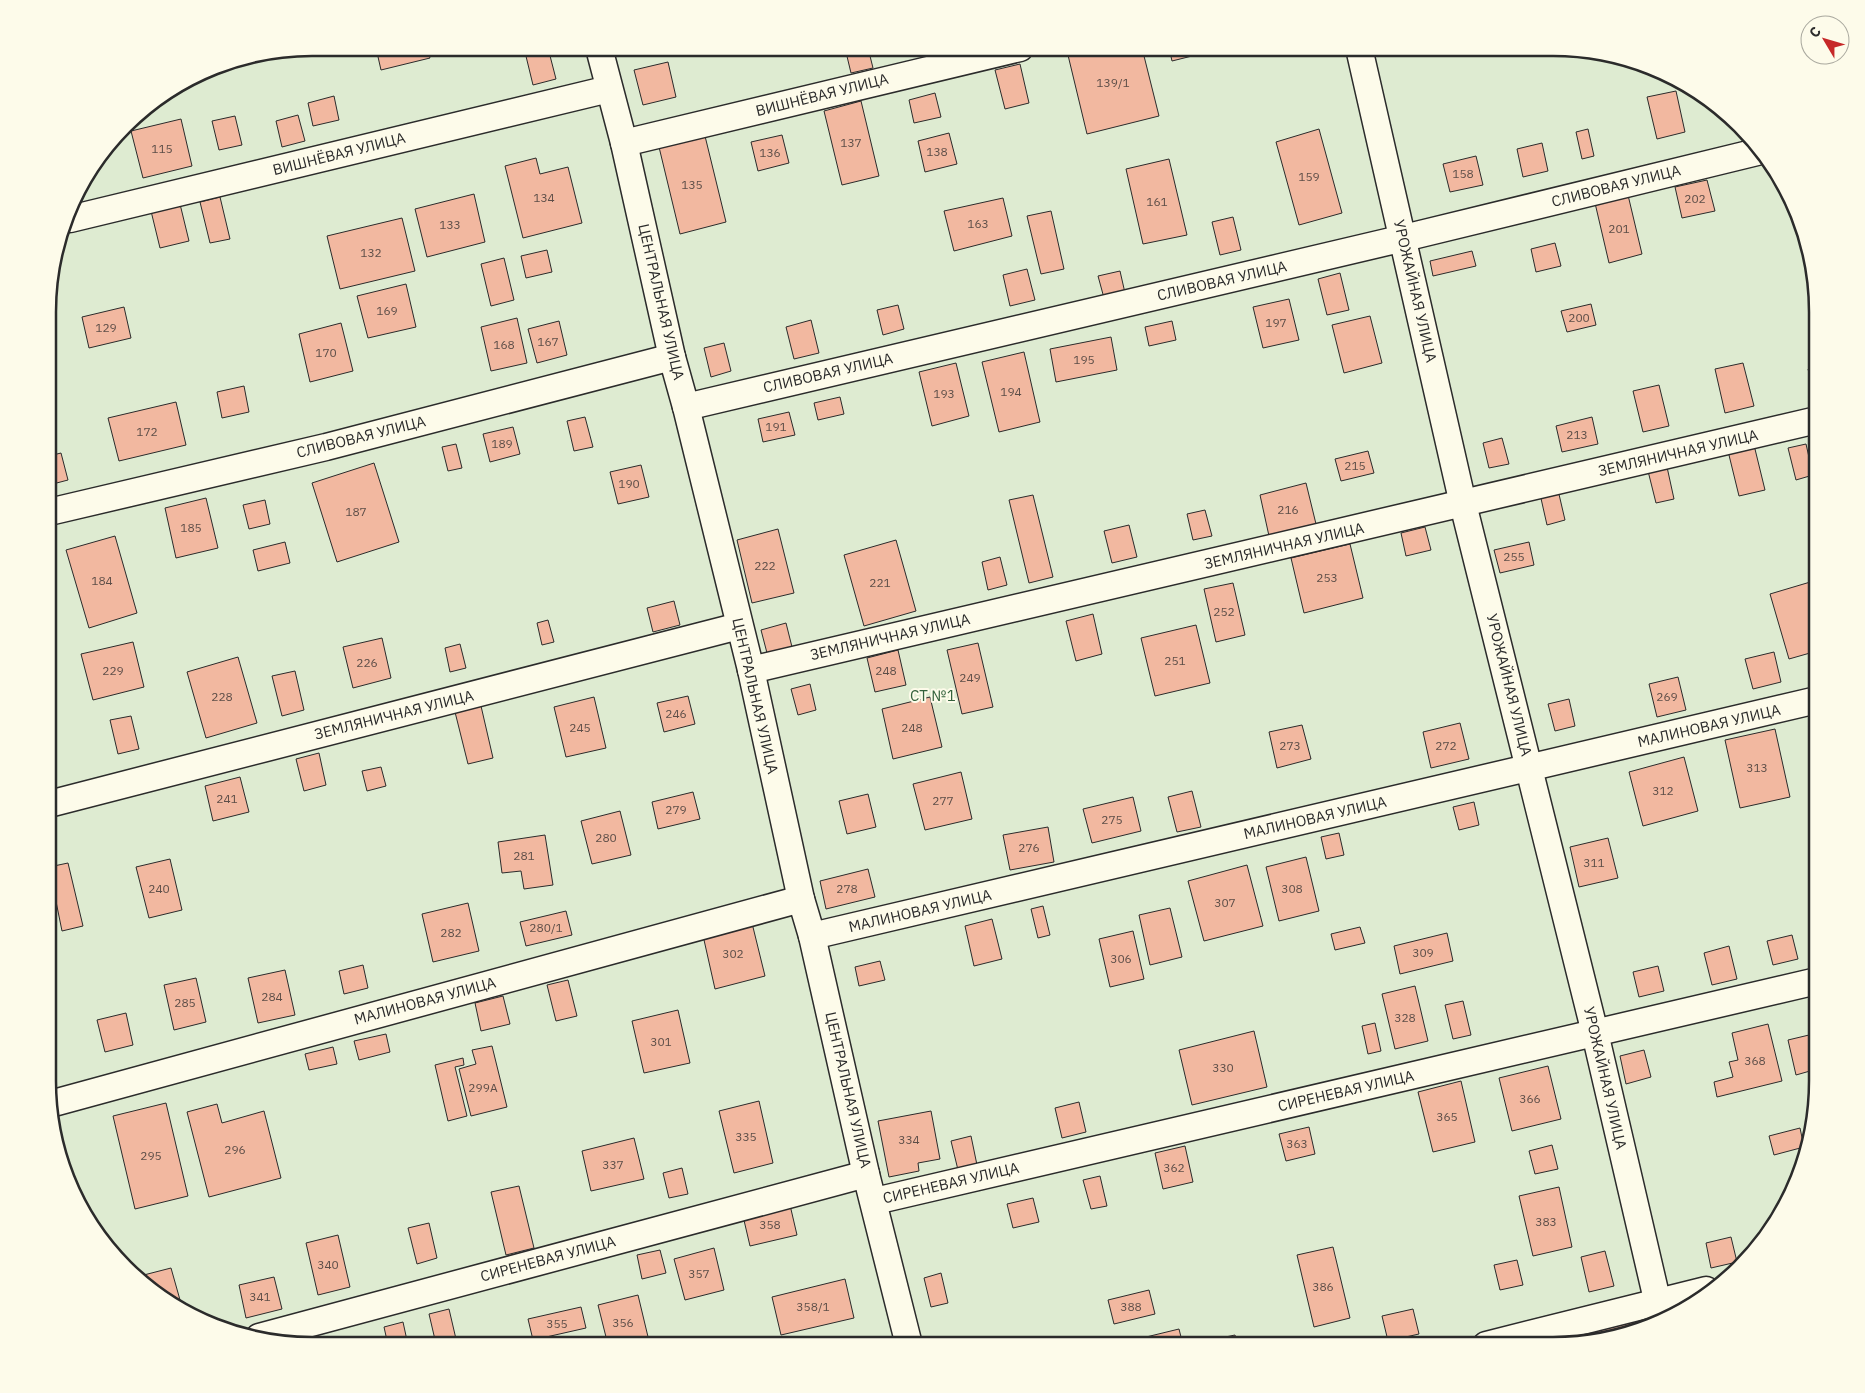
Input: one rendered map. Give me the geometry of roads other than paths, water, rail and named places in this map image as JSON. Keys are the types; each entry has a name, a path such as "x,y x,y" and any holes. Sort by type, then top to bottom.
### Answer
{"street":[{"name":"ЦЕНТРАЛЬНАЯ УЛИЦА","path":"601,56 624,143 672,357 750,670 801,899 812,936 866,1174 907,1337"},
{"name":"ВИШНЁВАЯ УЛИЦА","path":"624,143 987,56"},
{"name":"УРОЖАЙНАЯ УЛИЦА","path":"1361,56 1404,238 1463,504 1595,1034 1659,1312"},
{"name":"ВИШНЁВАЯ УЛИЦА","path":"75,218 609,89"},
{"name":"СЛИВОВАЯ УЛИЦА","path":"686,407 1404,238 1753,153"},
{"name":"СЛИВОВАЯ УЛИЦА","path":"56,510 326,446 672,357"},
{"name":"ЗЕМЛЯНИЧНАЯ УЛИЦА","path":"750,670 1809,422"},
{"name":"ЗЕМЛЯНИЧНАЯ УЛИЦА","path":"56,802 739,626"},
{"name":"МАЛИНОВАЯ УЛИЦА","path":"812,936 1809,702"},
{"name":"МАЛИНОВАЯ УЛИЦА","path":"57,1102 801,899"},
{"name":"СИРЕНЕВАЯ УЛИЦА","path":"874,1200 1809,983"},
{"name":"СИРЕНЕВАЯ УЛИЦА","path":"271,1334 866,1174"},
{"path":"1532,1337 1659,1312 1684,1300"}],"park label":[{"name":"СТ №1","path":"933,696"}]}
